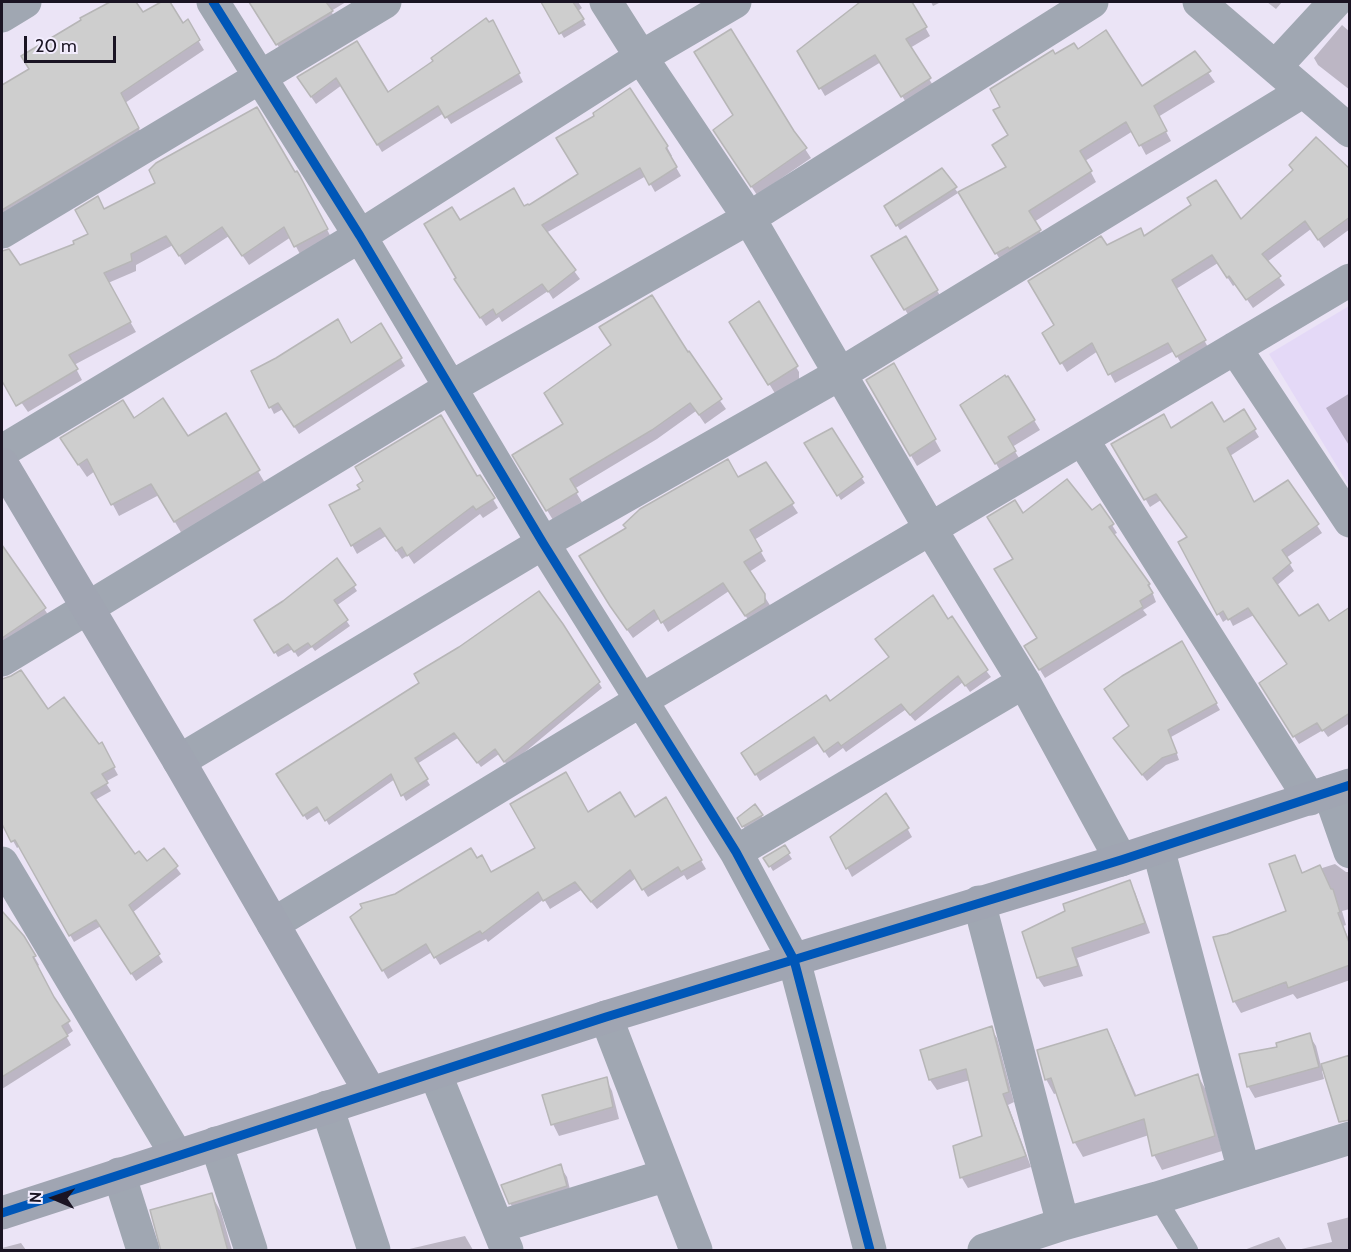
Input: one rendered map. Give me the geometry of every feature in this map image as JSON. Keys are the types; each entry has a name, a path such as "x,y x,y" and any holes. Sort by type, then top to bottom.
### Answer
{"street":[{"path":"2,16 25,2"},
{"path":"213,2 360,236 640,701 736,852 794,960 870,1251"},
{"path":"2,232 385,2"},
{"path":"606,2 749,218 930,528 1024,682 1121,860"},
{"path":"2,451 360,236 641,57 735,2"},
{"path":"2,660 451,387 749,218 1092,2"},
{"path":"1199,2 1350,131"},
{"path":"1276,66 1335,2"},
{"path":"179,761 543,543 840,374 1302,92"},
{"path":"273,924 640,701 1350,280"},
{"path":"1235,348 1350,521"},
{"path":"1082,439 1330,792 1350,852"},
{"path":"2,464 179,761 370,1092"},
{"path":"736,852 1024,682"},
{"path":"2,1213 606,1017 1121,860 1330,792"},
{"path":"1158,848 1244,1171"},
{"path":"2,862 177,1156"},
{"path":"979,902 1063,1224"},
{"path":"606,1017 696,1251"},
{"path":"435,1073 502,1239 667,1175"},
{"path":"327,1107 374,1251"},
{"path":"984,1251 1063,1224 1158,1198 1350,1137"},
{"path":"216,1143 251,1251"},
{"path":"119,1174 143,1251"}],"lane":[{"path":"1158,1198 1189,1251"}],"shaded area":[{"path":"1349,306 1349,486 1269,354"}],"building":[{"path":"110,2 136,2 143,12 161,2 170,2 183,23 188,19 200,40 121,93 139,128 2,210 2,85 29,69 21,56 81,20 80,18"},
{"path":"249,2 326,2 333,11 276,45"},
{"path":"541,2 573,2 584,19 559,34"},
{"path":"860,2 912,2 927,27 906,39 931,78 901,97 875,55 819,89 797,51"},
{"path":"486,18 489,22 493,20 520,73 445,118 438,106 377,145 336,78 311,97 297,77 357,41 388,92 433,61 431,58"},
{"path":"731,29 794,131 807,148 751,187 713,130 733,115 694,52"},
{"path":"1106,30 1142,86 1195,51 1211,71 1154,106 1167,131 1139,146 1126,122 1080,151 1092,171 1029,211 1041,230 1009,249 1008,247 995,254 958,192 1006,167 992,145 1008,135 993,110 1000,107 990,89 1053,50 1055,54 1074,43 1078,49"},
{"path":"630,88 668,146 666,148 677,167 649,185 640,168 542,225 576,270 548,292 542,284 496,315 493,309 480,318 454,279 456,278 424,224 452,207 460,220 514,188 524,206 529,205 578,174 556,138 594,116 593,113"},
{"path":"257,107 295,172 297,171 300,176 328,229 294,247 284,227 242,256 222,227 179,256 166,236 131,254 132,261 104,273 131,322 69,355 78,369 16,406 2,381 2,251 9,249 20,265 74,244 73,241 88,234 75,210 98,196 104,209 155,183 149,170 156,163"},
{"path":"1316,137 1350,169 1350,217 1318,240 1305,221 1262,254 1281,276 1246,300 1229,276 1227,278 1212,255 1172,280 1206,340 1176,357 1168,343 1108,375 1092,343 1060,364 1042,333 1054,325 1028,281 1101,236 1107,245 1141,228 1144,236 1191,205 1187,198 1216,180 1241,219 1293,170 1289,165"},
{"path":"942,168 957,187 896,226 884,206"},
{"path":"906,236 938,290 904,310 871,256"},
{"path":"652,295 688,352 722,399 699,415 690,403 652,430 570,479 578,492 546,511 512,455 563,424 544,393 611,345 599,327"},
{"path":"759,301 798,366 768,385 729,322"},
{"path":"338,319 351,343 381,323 402,358 294,427 278,403 269,408 251,371"},
{"path":"894,363 936,439 910,456 866,380"},
{"path":"1005,375 1008,376 1035,420 1008,437 1016,451 995,464 960,405"},
{"path":"163,398 188,436 226,413 260,470 174,522 151,484 111,505 87,459 78,465 60,438 123,400 134,418"},
{"path":"1212,402 1224,422 1244,409 1256,429 1227,448 1254,502 1288,480 1319,524 1282,550 1291,563 1273,578 1299,616 1318,604 1329,621 1350,607 1350,713 1322,731 1317,723 1293,737 1259,683 1287,664 1248,608 1228,620 1223,611 1217,615 1178,542 1187,537 1156,494 1144,500 1111,444 1164,414 1171,428"},
{"path":"441,415 477,476 480,475 495,498 476,510 473,506 407,556 402,547 396,551 380,528 351,546 329,505 360,489 357,485 363,481 355,467"},
{"path":"832,428 863,477 837,496 804,443"},
{"path":"728,459 738,477 766,462 794,503 750,530 762,551 744,562 765,594 765,603 745,616 723,583 661,623 654,610 627,630 579,556 626,528 623,525 640,509"},
{"path":"1067,479 1092,510 1100,504 1114,524 1109,527 1150,584 1148,585 1153,593 1140,601 1143,607 1039,670 1024,646 1037,638 994,569 1013,559 987,517 1015,500 1023,513"},
{"path":"2,545 46,608 2,638"},
{"path":"337,558 356,585 334,600 348,620 311,647 308,643 294,652 288,644 274,653 254,620 283,601"},
{"path":"539,591 600,682 504,762 495,749 477,763 454,733 415,758 428,779 401,796 391,774 325,821 317,807 303,816 276,774 419,683 414,674 459,647"},
{"path":"933,595 948,619 952,616 988,670 965,686 958,676 910,715 901,704 841,746 838,742 824,752 814,737 755,775 741,753 826,695 830,701 889,657 875,639"},
{"path":"1182,641 1217,703 1168,730 1177,753 1162,758 1142,775 1113,738 1129,726 1104,689"},
{"path":"21,670 48,709 64,697 99,744 102,742 115,767 102,774 108,783 91,793 135,854 139,851 147,861 164,848 178,866 129,905 160,954 131,974 96,920 69,936 15,840 11,842 2,824 2,679"},
{"path":"566,772 588,812 620,792 635,817 666,797 702,860 681,872 678,867 642,890 630,870 591,902 575,882 543,901 538,892 482,934 480,931 434,958 426,944 382,971 350,917 362,908 360,904 395,894 471,848 477,858 482,855 491,872 535,848 510,804"},
{"path":"886,793 909,828 846,869 830,837"},
{"path":"755,804 763,815 742,827 737,818"},
{"path":"785,845 790,853 769,867 763,858"},
{"path":"1295,855 1302,873 1320,865 1333,889 1340,912 1338,913 1350,945 1350,965 1288,988 1286,982 1233,1002 1213,937 1227,934 1286,911 1269,864"},
{"path":"1130,880 1145,923 1072,948 1078,966 1037,978 1022,932 1065,911 1063,904"},
{"path":"2,911 24,936 36,956 33,957 54,997 70,1021 62,1026 68,1036 2,1077"},
{"path":"992,1026 1009,1092 1003,1094 1026,1156 960,1178 953,1146 982,1136 966,1069 929,1080 920,1050"},
{"path":"1107,1029 1135,1096 1198,1074 1215,1136 1152,1156 1144,1119 1073,1143 1051,1078 1045,1080 1037,1050"},
{"path":"1310,1033 1319,1067 1247,1087 1239,1054 1277,1047 1276,1043"},
{"path":"1350,1055 1350,1120 1339,1122 1321,1064"},
{"path":"607,1077 613,1107 551,1125 542,1095"},
{"path":"561,1164 567,1186 509,1204 501,1185"},
{"path":"212,1193 228,1251 161,1251 150,1210"}],"cycle path":[{"path":"213,2 360,236 543,543 736,852 794,960 870,1250"},
{"path":"2,1213 606,1017 1121,860 1350,785"}]}
